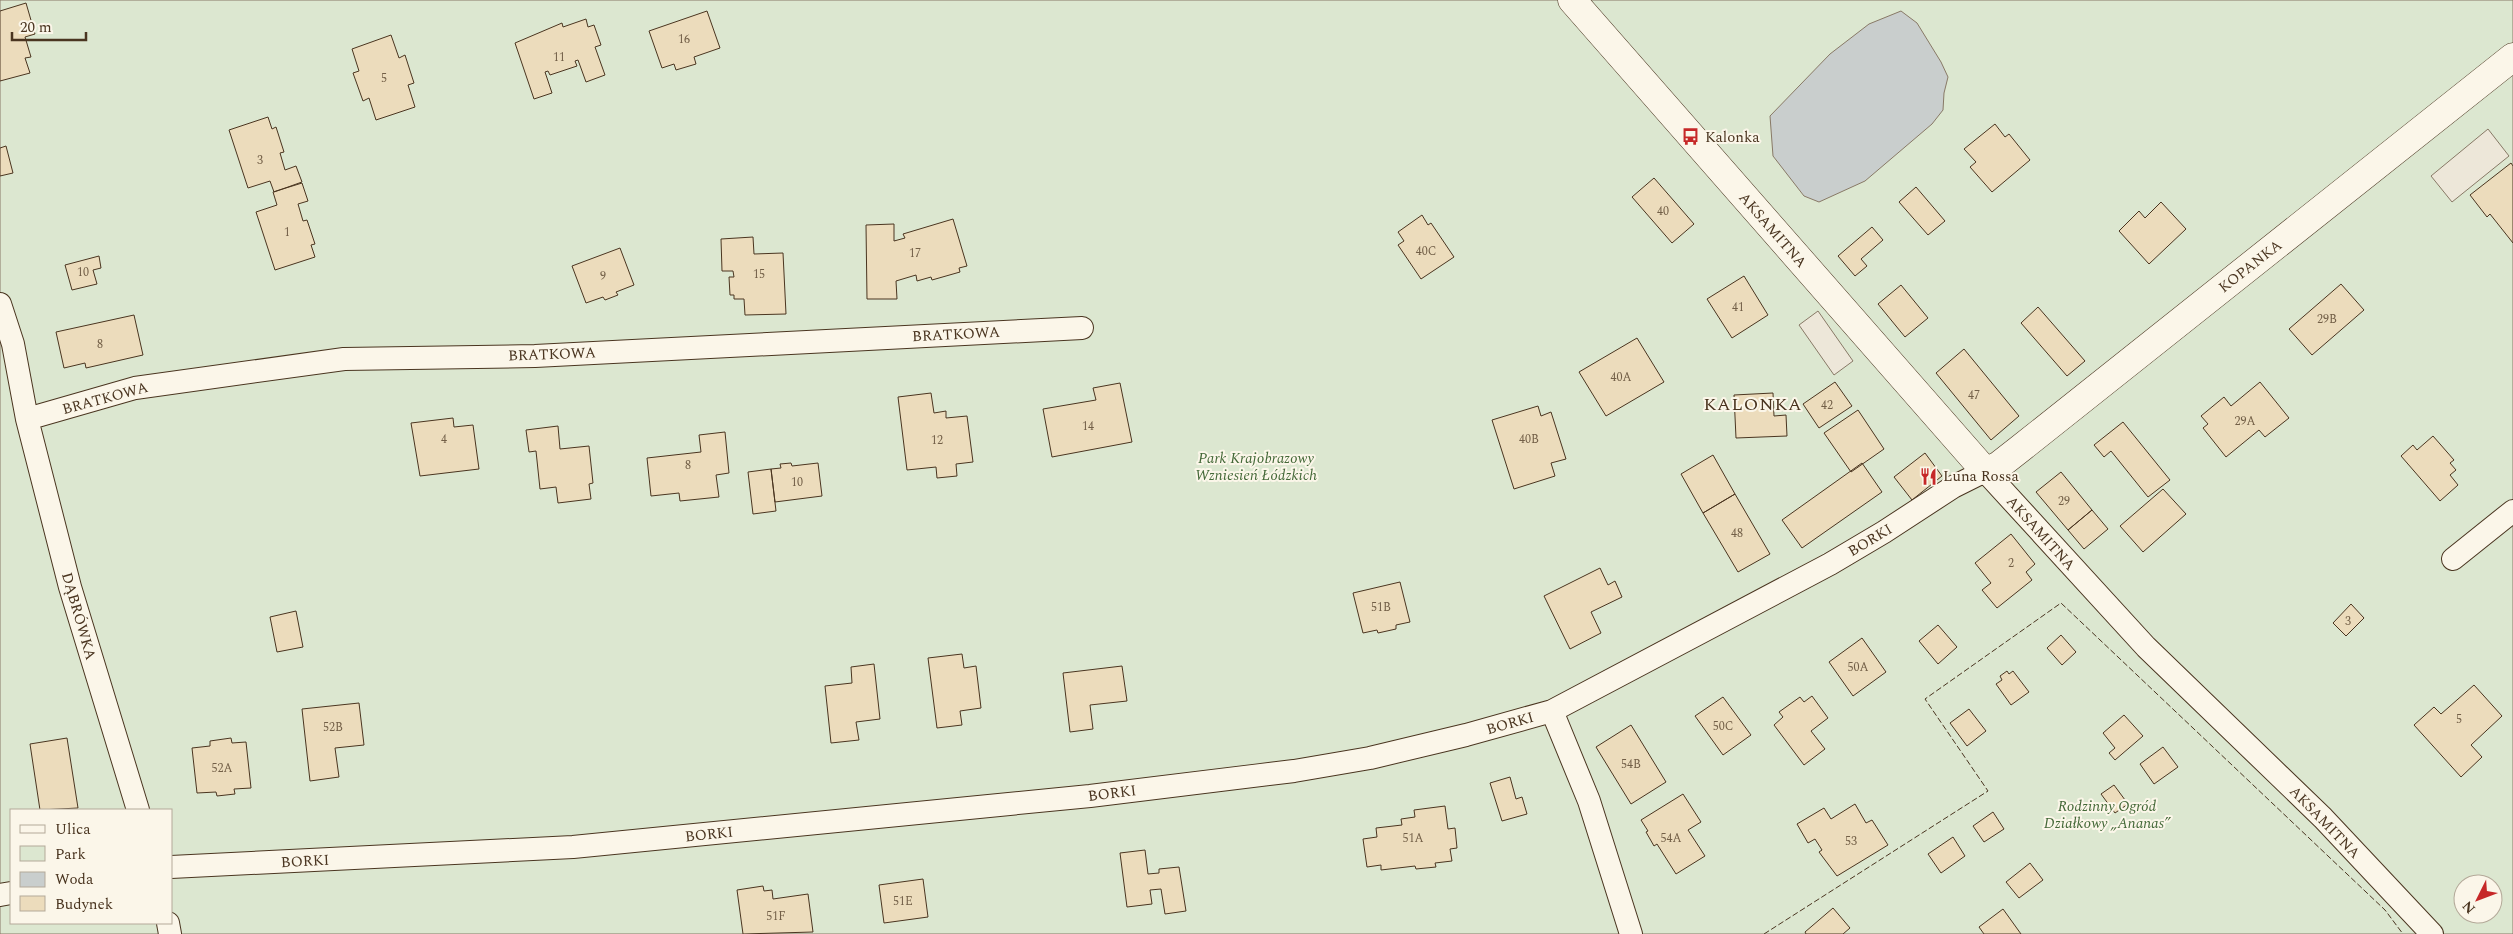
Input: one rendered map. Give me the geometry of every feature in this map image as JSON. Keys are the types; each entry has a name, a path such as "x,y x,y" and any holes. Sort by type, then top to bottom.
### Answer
{"street":[{"name":"AKSAMITNA","path":"1572,0 1985,471 2146,647 2323,818 2432,934"},
{"name":"KOPANKA","path":"1985,471 1998,466 2513,56"},
{"name":"DĄBRÓWKA","path":"0,304 13,344 27,420 70,587 138,809"},
{"name":"BRATKOWA","path":"27,420 135,388 344,359 535,356 1082,328"},
{"name":"BORKI","path":"172,867 573,847 1090,796 1294,771 1370,758 1466,735 1552,711 1830,564 1954,487 1985,471"},
{"path":"2452,559 2513,511"},
{"path":"1552,711 1589,801 1631,934"}],"green space":[{"name":"Park Krajobrazowy Wzniesień Łódzkich","path":"0,0 2513,0 2513,934 0,934"}],"shaded area":[{"path":"2488,129 2509,156 2452,202 2431,176"},
{"path":"1818,311 1853,361 1834,375 1799,325"}],"water":[{"path":"1901,11 1917,23 1948,77 1944,93 1943,110 1932,124 1865,181 1819,202 1804,196 1773,156 1770,116 1830,54 1869,24"}],"building":[{"path":"26,3 35,34 25,37 31,57 25,58 30,73 0,81 0,11"},
{"path":"707,11 720,48 694,57 696,64 676,70 674,64 662,68 649,31"},
{"path":"586,19 588,27 594,25 601,45 595,47 605,75 586,82 578,60 575,61 577,66 550,75 548,71 545,72 552,93 534,99 515,43 562,23 563,27"},
{"path":"391,35 399,58 405,55 414,83 408,85 415,107 376,120 369,98 363,101 353,73 359,71 352,49"},
{"path":"268,117 272,129 276,127 284,152 280,153 285,170 296,166 302,182 274,192 270,181 248,188 229,130"},
{"path":"1995,124 2005,137 2009,134 2030,160 1992,192 1970,167 1976,162 1964,149"},
{"path":"6,146 13,173 0,176 0,148"},
{"path":"2511,163 2513,166 2513,243 2490,214 2487,217 2470,195"},
{"path":"1654,178 1694,224 1672,243 1632,197"},
{"path":"302,183 308,201 298,204 303,221 307,220 315,244 311,245 315,257 275,270 256,212 277,205 273,192"},
{"path":"1916,187 1945,221 1928,235 1899,202"},
{"path":"2161,202 2186,229 2149,264 2119,231 2139,211 2145,218"},
{"path":"1422,215 1428,225 1431,223 1454,257 1421,279 1398,245 1404,241 1398,232"},
{"path":"953,219 967,266 959,268 960,272 932,280 931,277 917,281 916,275 896,281 897,299 867,299 866,225 894,224 894,241 905,238 903,234"},
{"path":"1872,227 1883,240 1861,259 1867,266 1855,276 1838,256"},
{"path":"753,237 754,254 783,253 786,314 745,315 744,299 734,299 734,295 730,295 729,277 734,277 733,271 722,271 721,239"},
{"path":"620,248 634,285 616,292 618,295 605,300 603,297 586,303 572,266"},
{"path":"99,256 101,268 93,270 97,284 72,290 65,265"},
{"path":"1744,276 1768,315 1732,338 1707,299"},
{"path":"2341,284 2364,310 2312,355 2289,329"},
{"path":"1901,285 1928,318 1905,337 1878,304"},
{"path":"2038,307 2085,361 2067,376 2021,323"},
{"path":"134,315 143,355 86,368 85,363 64,368 56,332"},
{"path":"1637,338 1664,382 1606,416 1579,372"},
{"path":"1964,349 2019,416 1991,440 1936,373"},
{"path":"1835,382 1852,406 1819,428 1803,404"},
{"path":"2260,382 2289,418 2265,437 2259,430 2226,457 2203,428 2208,424 2201,416 2224,397 2231,406"},
{"path":"1120,383 1132,442 1052,457 1043,409 1096,400 1093,388"},
{"path":"931,393 934,413 946,411 946,418 967,416 973,462 956,464 957,476 937,478 936,467 907,470 898,397"},
{"path":"1773,393 1774,416 1786,415 1787,436 1736,438 1734,395"},
{"path":"1538,406 1541,416 1551,412 1566,459 1551,463 1555,476 1514,489 1492,420"},
{"path":"1858,410 1884,449 1851,472 1824,433"},
{"path":"453,418 454,427 473,425 479,469 420,476 411,423"},
{"path":"2123,422 2170,480 2148,497 2111,451 2104,457 2094,445"},
{"path":"558,426 560,449 589,446 593,483 589,484 591,499 558,503 556,487 540,489 536,451 529,452 526,430"},
{"path":"725,432 729,473 716,475 719,497 680,501 679,493 651,496 647,458 701,452 699,435"},
{"path":"2433,436 2454,460 2450,463 2456,470 2450,475 2458,485 2440,501 2401,456 2413,445 2417,450"},
{"path":"1925,453 1942,476 1912,500 1894,477"},
{"path":"1713,455 1735,494 1703,513 1681,474"},
{"path":"791,463 792,466 818,463 822,496 775,502 771,469 781,468 780,464"},
{"path":"1862,463 1882,492 1802,548 1782,520"},
{"path":"771,469 776,511 753,514 748,472"},
{"path":"2061,472 2092,510 2068,530 2036,492"},
{"path":"2163,489 2186,514 2143,552 2120,526"},
{"path":"1735,494 1770,554 1738,572 1703,513"},
{"path":"2092,510 2108,529 2084,549 2068,530"},
{"path":"2011,534 2035,564 2026,572 2032,580 1997,608 1982,590 1991,583 1975,563"},
{"path":"1600,568 1608,585 1615,581 1622,597 1591,612 1601,633 1570,649 1544,596"},
{"path":"1400,582 1410,622 1396,625 1396,629 1378,633 1377,630 1363,633 1353,593"},
{"path":"2351,604 2364,618 2346,636 2333,623"},
{"path":"296,611 303,647 277,652 270,617"},
{"path":"1938,625 1957,647 1938,664 1919,641"},
{"path":"2061,635 2076,652 2062,665 2047,648"},
{"path":"1862,638 1886,672 1853,696 1829,662"},
{"path":"962,654 964,668 976,666 981,708 960,711 962,725 937,728 928,658"},
{"path":"874,664 880,719 856,722 859,740 831,743 825,686 852,683 851,667"},
{"path":"1122,666 1127,701 1090,705 1093,729 1070,732 1063,673"},
{"path":"2007,671 2009,674 2013,671 2029,692 2011,705 1996,684 2002,680 2000,676"},
{"path":"2474,685 2502,716 2471,745 2482,757 2461,777 2414,725 2434,707 2441,714"},
{"path":"1812,696 1828,718 1811,731 1825,749 1804,765 1774,725 1783,717 1779,712 1800,697 1804,702"},
{"path":"1723,697 1751,735 1723,755 1695,716"},
{"path":"359,703 364,745 335,748 339,777 310,781 302,709"},
{"path":"1969,709 1986,731 1967,746 1950,723"},
{"path":"2124,715 2143,736 2115,760 2109,753 2115,748 2103,733"},
{"path":"1631,725 1666,782 1631,804 1596,747"},
{"path":"67,738 78,808 40,809 30,744"},
{"path":"231,738 232,743 246,742 251,788 234,789 235,794 217,796 216,792 197,793 192,748 210,746 210,741"},
{"path":"2163,747 2178,767 2154,784 2140,764"},
{"path":"1510,777 1516,799 1522,797 1527,814 1502,821 1490,783"},
{"path":"2114,785 2128,804 2115,813 2101,794"},
{"path":"1683,794 1701,822 1688,830 1705,856 1676,874 1657,844 1654,846 1641,820"},
{"path":"1855,804 1866,823 1872,820 1888,845 1837,876 1819,852 1822,850 1815,839 1808,843 1797,824 1824,808 1831,819"},
{"path":"1445,806 1448,829 1455,828 1457,848 1450,849 1452,861 1435,863 1436,867 1416,869 1415,866 1381,870 1381,865 1367,867 1363,839 1377,837 1376,828 1402,825 1401,819 1415,817 1414,810"},
{"path":"1993,812 2004,829 1984,842 1973,826"},
{"path":"1953,837 1965,856 1941,873 1928,854"},
{"path":"1145,850 1148,874 1159,873 1159,869 1179,867 1186,911 1165,914 1161,889 1150,890 1152,904 1127,907 1120,853"},
{"path":"2030,863 2043,880 2019,898 2006,882"},
{"path":"923,879 928,917 884,923 879,885"},
{"path":"763,886 764,891 772,890 773,899 808,894 813,932 743,934 737,890"},
{"path":"1833,908 1850,928 1843,934 1806,934 1805,932"},
{"path":"2003,909 2021,934 1984,934 1979,927"}],"fence":[{"path":"1764,934 1988,791 1925,699 2061,603 2385,910 2403,934"}],"place":[{"name":"Kalonka","path":"1691,137"},
{"name":"Luna Rossa","path":"1929,476"}],"district":[{"name":"KALONKA","path":"1753,404"}],"park label":[{"name":"Rodzinny Ogród Działkowy „Ananas”","path":"2107,814"}]}
